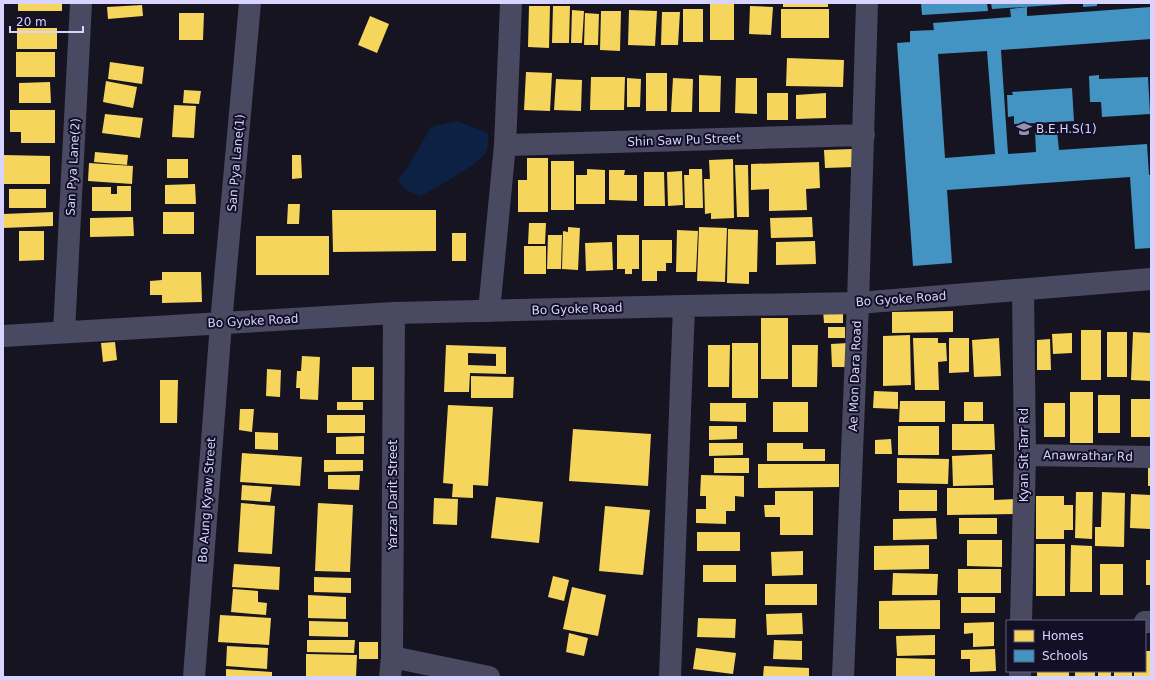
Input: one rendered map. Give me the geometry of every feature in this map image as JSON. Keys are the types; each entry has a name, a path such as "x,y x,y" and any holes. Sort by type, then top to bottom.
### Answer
{"street":[{"name":"San Pya Lane(2)","path":"64,332 81,3"},
{"name":"San Pya Lane(1)","path":"221,323 250,3"},
{"path":"489,311 505,145 511,3"},
{"name":"Ae Mon Dara Road","path":"843,677 864,135 867,3"},
{"name":"Shin Saw Pu Street","path":"505,145 864,135"},
{"name":"Bo Gyoke Road","path":"3,336 394,312 858,303 1151,279"},
{"name":"Kyan Sit Tarr Rd","path":"1021,620 1025,455 1023,290"},
{"path":"670,677 684,306"},
{"name":"Yarzar Darit Street","path":"391,667 394,312"},
{"name":"Bo Aung Kyaw Street","path":"194,677 221,323"},
{"name":"Anawrathar Rd","path":"1025,455 1151,457"},
{"path":"391,667 489,677"}],"water":[{"path":"457,121 488,133 488,145 486,152 475,163 421,196 406,190 398,180 409,165 431,127"}],"building: Homes":[{"path":"18,3 62,3 62,11 18,11"},
{"path":"710,3 734,3 734,40 710,40"},
{"path":"783,3 828,3 828,7 783,7"},
{"path":"142,5 143,16 108,19 107,7"},
{"path":"529,6 550,6 549,48 528,47"},
{"path":"553,6 570,6 569,43 552,43"},
{"path":"750,6 773,7 771,35 749,34"},
{"path":"683,9 703,9 703,42 683,42"},
{"path":"781,9 829,9 829,38 781,38"},
{"path":"572,10 584,11 582,43 571,43"},
{"path":"629,10 657,11 655,46 628,45"},
{"path":"601,11 621,11 620,51 600,50"},
{"path":"662,12 680,12 678,45 661,45"},
{"path":"179,13 204,13 203,40 179,40"},
{"path":"585,13 599,14 598,45 584,45"},
{"path":"370,16 389,24 377,53 358,45"},
{"path":"17,28 57,28 57,49 17,49"},
{"path":"16,52 55,52 55,77 16,77"},
{"path":"787,58 844,60 843,87 786,86"},
{"path":"110,62 144,67 142,84 108,79"},
{"path":"526,72 552,73 550,111 524,110"},
{"path":"646,73 667,73 667,111 646,111"},
{"path":"699,75 721,76 720,112 699,112"},
{"path":"591,77 625,77 624,110 590,110"},
{"path":"627,78 641,79 640,107 627,107"},
{"path":"673,78 693,79 692,112 671,112"},
{"path":"736,78 757,78 757,114 735,113"},
{"path":"556,79 582,80 581,111 554,110"},
{"path":"106,81 137,87 133,108 103,102"},
{"path":"50,82 51,103 19,103 19,83"},
{"path":"184,90 201,91 199,104 183,103"},
{"path":"767,93 788,93 788,120 767,120"},
{"path":"826,93 826,118 796,119 796,95"},
{"path":"174,105 196,106 194,138 172,137"},
{"path":"10,110 55,110 55,143 21,143 21,132 10,132"},
{"path":"105,114 143,118 140,138 102,133"},
{"path":"853,149 854,167 825,168 824,150"},
{"path":"95,152 128,155 127,165 94,162"},
{"path":"3,155 50,156 50,184 3,184"},
{"path":"292,155 301,155 302,178 292,179"},
{"path":"527,158 548,158 548,212 518,212 518,180 527,180"},
{"path":"167,159 188,159 188,178 167,178"},
{"path":"733,159 734,218 711,219 711,213 705,214 704,179 710,179 709,160"},
{"path":"551,161 574,161 574,210 551,210"},
{"path":"819,162 820,188 806,189 807,210 769,211 769,189 751,190 751,164"},
{"path":"89,163 133,166 132,184 88,181"},
{"path":"735,165 748,165 749,217 737,217"},
{"path":"587,169 605,170 605,204 576,204 576,175 587,175"},
{"path":"689,169 702,169 703,208 685,208 684,175 689,175"},
{"path":"609,170 625,170 624,175 637,175 637,201 609,200"},
{"path":"682,171 683,205 668,206 667,172"},
{"path":"644,172 664,172 665,206 644,206"},
{"path":"195,184 196,204 165,204 165,185"},
{"path":"117,186 131,186 131,211 92,211 92,187 111,187 111,194 117,194"},
{"path":"9,189 46,189 46,208 9,208"},
{"path":"288,204 300,204 299,224 287,224"},
{"path":"332,210 436,210 436,251 333,252"},
{"path":"53,212 53,226 3,228 3,214"},
{"path":"163,212 194,212 194,234 163,234"},
{"path":"133,217 134,236 90,237 90,218"},
{"path":"812,217 813,237 771,238 770,218"},
{"path":"529,223 546,223 545,244 528,244"},
{"path":"568,227 580,228 578,270 562,269 563,231 568,232"},
{"path":"699,227 727,228 725,282 697,281"},
{"path":"728,229 758,230 757,272 749,272 749,284 727,283"},
{"path":"677,230 698,231 696,272 676,272"},
{"path":"19,231 44,231 44,260 19,261"},
{"path":"452,233 466,233 466,261 452,261"},
{"path":"548,235 562,235 561,269 547,269"},
{"path":"617,235 639,235 639,269 632,269 632,274 625,274 625,269 617,269"},
{"path":"256,236 329,236 329,275 256,275"},
{"path":"642,240 672,240 672,263 666,263 666,271 657,271 657,281 642,281"},
{"path":"815,241 816,264 776,265 776,242"},
{"path":"612,242 613,270 586,271 585,243"},
{"path":"524,246 546,246 546,274 524,274"},
{"path":"162,272 201,272 202,302 162,303 162,295 150,295 150,281 162,280"},
{"path":"823,310 843,310 843,323 824,323"},
{"path":"953,311 953,332 892,333 892,312"},
{"path":"761,318 788,318 788,379 761,379"},
{"path":"828,327 845,327 845,338 828,338"},
{"path":"1081,330 1101,330 1101,380 1081,380"},
{"path":"1107,332 1127,332 1127,377 1107,377"},
{"path":"1133,332 1151,333 1151,381 1131,380"},
{"path":"1072,333 1072,353 1053,354 1052,334"},
{"path":"910,335 911,385 883,386 883,336"},
{"path":"913,338 938,338 938,343 946,343 947,361 938,362 939,390 915,390"},
{"path":"949,338 969,338 969,372 949,373"},
{"path":"999,338 1001,376 974,377 972,340"},
{"path":"1050,339 1051,370 1037,370 1037,340"},
{"path":"115,342 117,360 103,362 101,343"},
{"path":"732,343 758,343 758,398 732,398"},
{"path":"848,343 849,367 832,367 831,344"},
{"path":"446,345 506,347 506,374 470,373 469,392 444,392","holes":["468,353 496,354 496,366 468,365"]},
{"path":"708,345 730,345 729,387 708,387"},
{"path":"792,345 818,345 817,387 792,387"},
{"path":"302,356 320,357 318,400 300,399 300,388 296,388 297,371 301,371"},
{"path":"352,367 374,367 374,400 352,400"},
{"path":"267,369 281,370 280,397 266,396"},
{"path":"471,376 514,377 513,398 471,398"},
{"path":"160,380 178,380 177,423 160,423"},
{"path":"874,391 898,392 898,409 873,408"},
{"path":"1070,392 1093,392 1093,443 1070,443"},
{"path":"1098,395 1120,395 1120,433 1098,433"},
{"path":"1131,399 1150,399 1150,437 1131,437"},
{"path":"900,401 945,401 945,422 899,422"},
{"path":"337,402 363,402 363,410 337,410"},
{"path":"773,402 808,402 808,432 773,432"},
{"path":"964,402 983,402 983,421 964,421"},
{"path":"710,403 746,403 746,422 710,421"},
{"path":"1044,403 1065,403 1065,437 1044,437"},
{"path":"448,405 493,407 488,486 473,485 473,498 452,497 453,484 443,483"},
{"path":"240,409 254,409 252,432 239,430"},
{"path":"327,415 365,415 365,433 327,433"},
{"path":"952,424 994,424 995,450 952,450"},
{"path":"709,426 737,426 737,439 709,440"},
{"path":"898,426 939,426 939,455 898,455"},
{"path":"573,429 651,434 648,486 569,481"},
{"path":"255,432 278,433 278,450 255,449"},
{"path":"364,436 364,454 336,454 336,437"},
{"path":"891,439 892,454 875,454 875,440"},
{"path":"709,443 743,443 743,455 709,456"},
{"path":"767,443 803,443 803,449 825,449 825,461 767,461"},
{"path":"242,453 302,457 300,486 240,482"},
{"path":"992,454 993,485 953,486 952,456"},
{"path":"714,458 749,458 749,473 714,473"},
{"path":"897,458 949,459 948,484 897,483"},
{"path":"324,460 363,460 363,471 324,472"},
{"path":"758,464 839,464 839,487 758,488"},
{"path":"1148,467 1151,467 1151,486 1148,486"},
{"path":"328,475 360,475 359,490 328,489"},
{"path":"701,475 744,476 744,497 735,496 735,511 726,511 726,524 696,523 696,509 706,509 706,496 700,496"},
{"path":"242,485 272,487 270,502 241,500"},
{"path":"947,488 994,488 994,500 1017,499 1017,514 947,515"},
{"path":"899,490 937,490 937,511 899,511"},
{"path":"775,491 813,491 813,535 780,535 780,517 765,517 764,505 775,505"},
{"path":"1076,492 1093,492 1092,539 1075,538"},
{"path":"1102,492 1125,493 1124,547 1095,546 1095,527 1101,527"},
{"path":"1131,494 1150,495 1150,529 1130,528"},
{"path":"1036,496 1064,496 1064,505 1073,505 1073,530 1064,530 1064,539 1036,539"},
{"path":"496,497 543,502 539,543 491,538"},
{"path":"434,498 458,499 457,525 433,524"},
{"path":"241,503 275,506 272,554 238,552"},
{"path":"318,503 353,505 350,572 315,571"},
{"path":"605,506 650,510 643,575 599,571"},
{"path":"936,518 937,539 893,540 893,519"},
{"path":"959,518 997,518 997,534 959,534"},
{"path":"697,532 740,532 740,551 697,551"},
{"path":"967,540 1002,540 1002,567 967,566"},
{"path":"1036,544 1065,544 1065,596 1036,596"},
{"path":"929,545 929,569 874,570 874,546"},
{"path":"1071,545 1092,546 1092,592 1070,592"},
{"path":"803,551 803,575 772,576 771,552"},
{"path":"1146,560 1151,560 1151,585 1146,585"},
{"path":"234,564 280,567 279,590 232,587"},
{"path":"1100,564 1123,564 1123,595 1100,595"},
{"path":"703,565 736,565 736,582 703,582"},
{"path":"958,569 1001,569 1001,593 958,593"},
{"path":"893,573 938,574 937,595 892,595"},
{"path":"553,576 569,580 564,601 548,597"},
{"path":"314,577 351,578 351,593 314,592"},
{"path":"765,584 817,584 817,605 765,605"},
{"path":"572,587 606,595 598,636 563,629"},
{"path":"233,589 258,591 258,602 267,603 266,615 231,612"},
{"path":"308,595 346,597 346,619 308,618"},
{"path":"961,597 995,597 995,613 961,613"},
{"path":"940,600 940,629 879,629 879,601"},
{"path":"802,613 803,634 767,635 766,614"},
{"path":"220,615 271,618 269,645 218,642"},
{"path":"698,618 736,619 735,638 697,637"},
{"path":"309,621 348,622 348,637 309,636"},
{"path":"994,622 994,646 973,647 973,633 964,634 964,623"},
{"path":"569,633 588,638 584,656 566,652"},
{"path":"935,635 935,655 897,656 896,636"},
{"path":"307,640 355,640 354,653 307,652"},
{"path":"774,640 802,641 802,660 773,659"},
{"path":"359,642 378,642 378,659 359,659"},
{"path":"227,646 268,648 267,669 226,666"},
{"path":"696,648 736,653 733,674 693,669"},
{"path":"995,649 996,671 970,672 970,659 961,659 961,650"},
{"path":"1146,651 1151,651 1151,677 1134,677 1134,672 1146,672"},
{"path":"306,654 357,655 356,677 306,677"},
{"path":"896,658 935,659 935,677 896,677"},
{"path":"764,666 809,668 809,677 763,677"},
{"path":"226,669 272,672 272,677 226,677"},
{"path":"1037,672 1069,672 1069,677 1037,677"},
{"path":"1075,672 1095,672 1095,677 1075,677"},
{"path":"1098,672 1111,672 1111,677 1098,677"},
{"path":"1114,672 1132,672 1132,677 1114,677"}],"building: Schools":[{"path":"921,3 987,3 988,11 922,15"},
{"path":"991,3 1069,3 1069,4 992,9"},
{"path":"1083,3 1097,3 1097,6 1083,7"},
{"path":"1027,7 1027,16 1151,7 1151,39 1001,50 1008,154 1036,152 1035,132 1057,131 1059,150 1147,144 1149,175 1151,175 1151,248 1135,249 1130,177 947,190 952,263 913,266 897,43 910,42 910,31 934,30 933,23 1011,17 1010,9","holes":["987,51 995,154 945,158 938,54"]},
{"path":"1099,75 1099,79 1148,77 1150,114 1102,117 1101,102 1090,102 1089,76"},
{"path":"1072,88 1074,121 1014,124 1014,116 1008,117 1007,95 1013,95 1012,92"}],"place":[{"name":"B.E.H.S(1)","path":"1024,129"}]}
